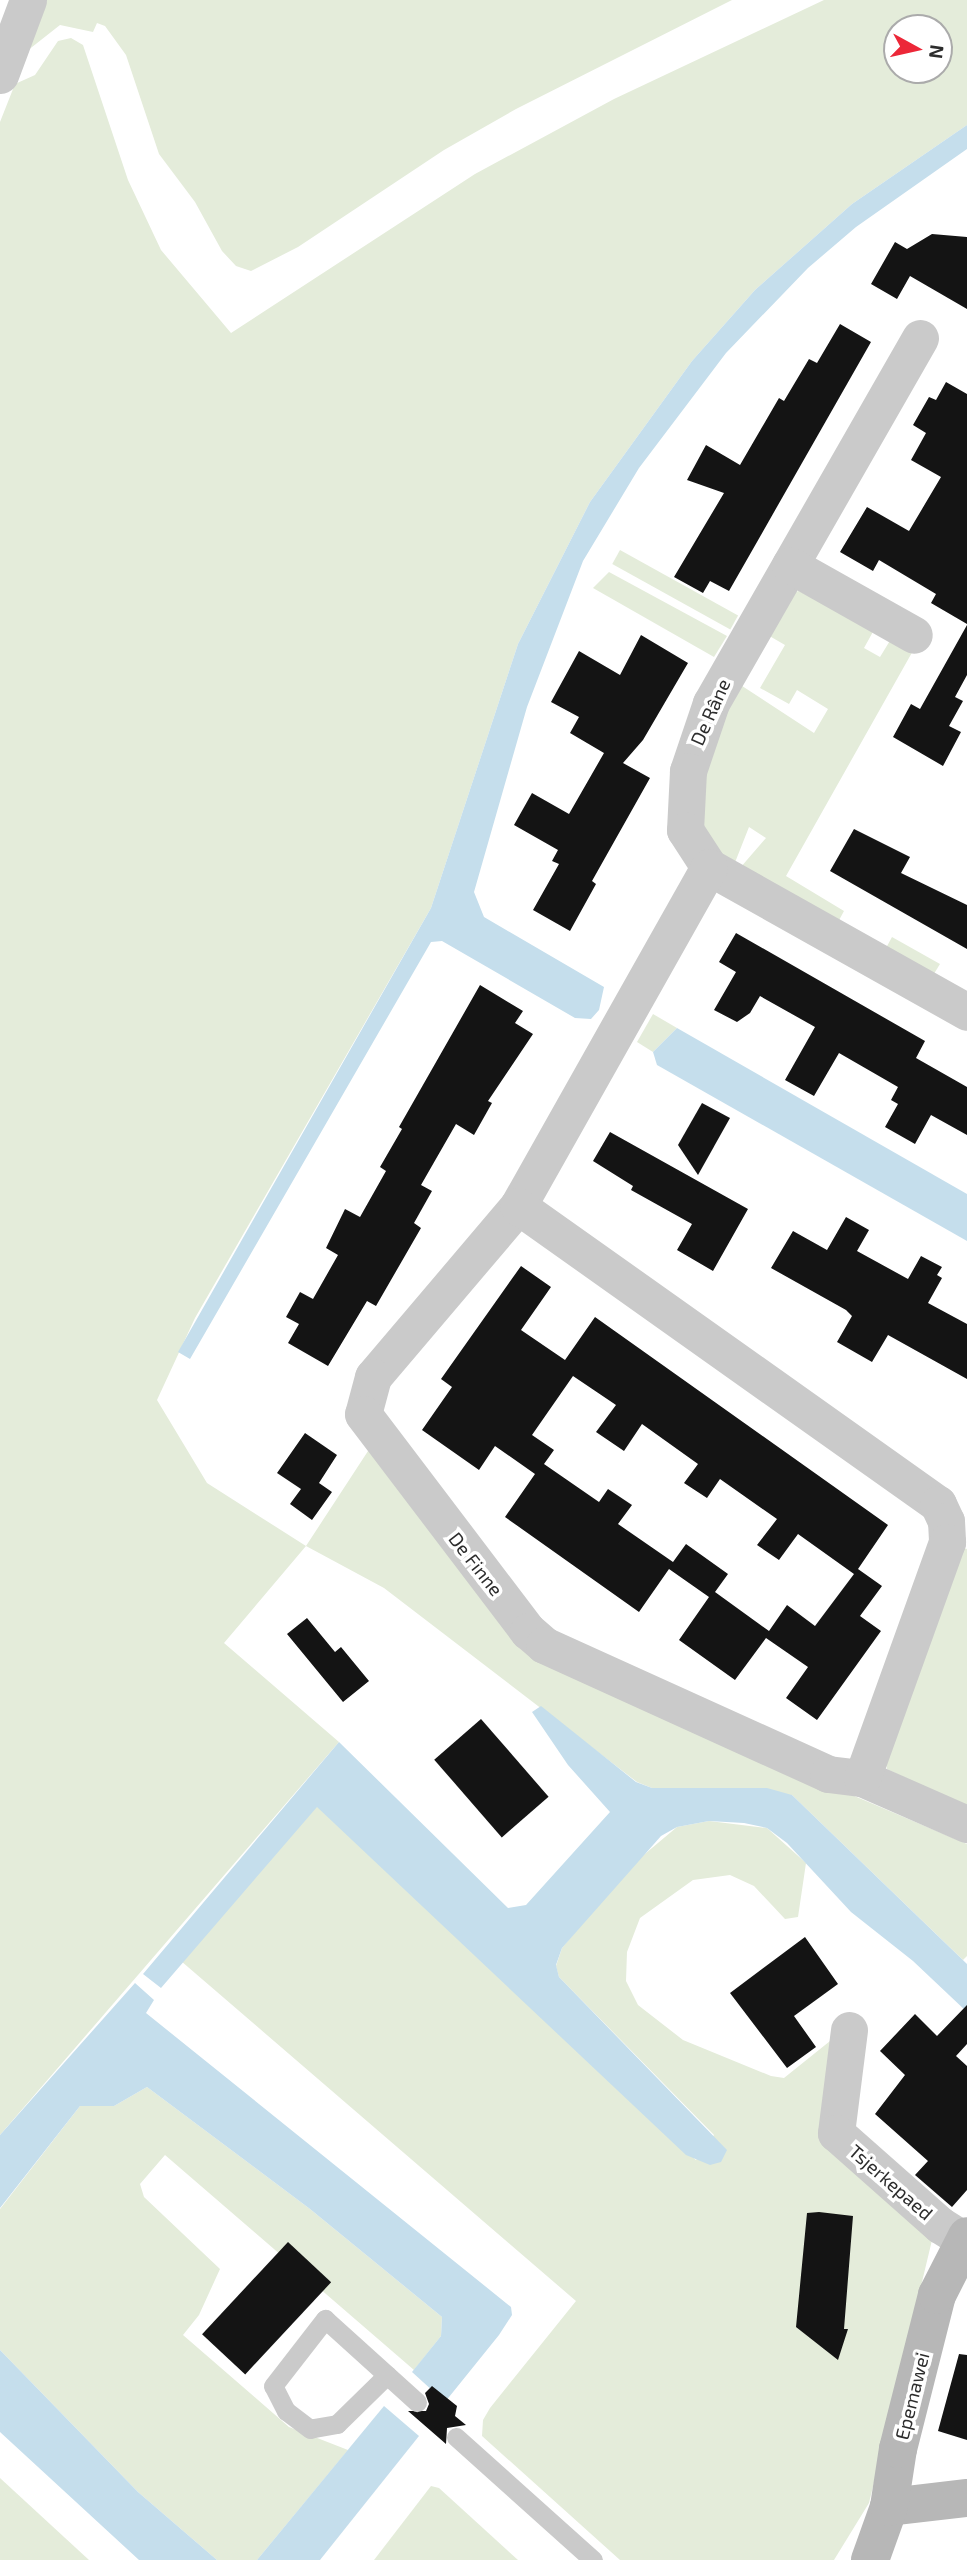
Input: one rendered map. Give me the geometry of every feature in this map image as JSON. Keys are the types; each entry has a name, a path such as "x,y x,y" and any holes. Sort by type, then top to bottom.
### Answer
{"street":[{"path":"0,75 28,0"},
{"name":"De Râne","path":"920,338 696,735 683,804 685,830 709,867 967,1013"},
{"path":"790,565 914,635"},
{"name":"De Finne","path":"709,867 518,1206 373,1377 363,1413 369,1426 528,1631 544,1645 828,1774 862,1779 967,1824"},
{"path":"518,1206 939,1504 946,1521 947,1542 862,1779"},
{"name":"Tsjerkepaed","path":"849,2030 836,2133 929,2216 966,2238"},
{"name":"Epemawei","path":"870,2560 889,2507 898,2449 937,2295 966,2238"},
{"path":"889,2507 967,2498"}],"lane":[{"path":"387,2375 337,2424 310,2429 286,2412 273,2386 325,2319 417,2402"},
{"path":"456,2437 593,2560"}],"green space":[{"path":"47,0 732,0 516,109 444,150 298,247 251,271 236,266 222,251 195,202 159,154 126,55 105,26 97,23 93,32 60,25 27,51"},
{"path":"824,0 967,0 967,125 852,204 755,290 692,361 590,502 518,644 431,908 195,1318 157,1400 207,1483 306,1546 224,1643 339,1742 0,2135 0,122 15,84 35,75 58,41 71,38 83,45 128,180 161,250 231,333 475,174 614,99"},
{"path":"620,550 738,615 730,629 612,564"},
{"path":"609,572 727,636 714,657 593,588"},
{"path":"799,591 874,630 864,648 880,657 891,639 914,649 786,876 844,911 837,924 740,868 766,838 749,827 734,865 713,853 696,803 736,682 814,733 828,709 797,690 789,704 760,688 785,645 766,634 791,593"},
{"path":"892,937 940,964 932,977 886,948"},
{"path":"653,1014 677,1028 653,1052 637,1042"},
{"path":"370,1448 533,1659 967,1844 967,1956 963,1960 792,1795 652,1788 637,1782 384,1588 306,1546"},
{"path":"958,1546 967,1549 967,1810 887,1769 885,1761"},
{"path":"317,1806 696,2160 714,2135 559,1977 556,1966 562,1948 627,1869 677,1827 709,1821 767,1828 806,1863 798,1917 785,1919 754,1886 730,1875 693,1880 640,1918 627,1952 626,1981 638,2005 683,2040 771,2076 784,2078 845,2029 837,2152 933,2236 869,2503 834,2560 620,2560 482,2436 483,2420 490,2408 576,2301 181,1961"},
{"path":"147,2087 310,2209 442,2317 441,2336 414,2370 165,2155 140,2184 144,2197 220,2269 199,2315 183,2335 289,2427 348,2450 257,2560 217,2560 138,2492 0,2350 0,2209 80,2106 114,2106"},
{"path":"0,2478 89,2560 0,2560"},
{"path":"431,2486 439,2488 518,2560 374,2560"}],"water":[{"path":"967,125 967,149 856,227 808,268 726,353 639,468 583,561 527,707 474,892 484,917 604,987 599,1010 591,1019 575,1018 442,941 431,942 190,1359 178,1352 431,908 518,644 590,502 692,361 755,290 852,204"},
{"path":"677,1028 967,1194 967,1241 657,1065 653,1052"},
{"path":"541,1706 636,1782 652,1788 767,1788 792,1795 967,1964 967,2012 913,1961 851,1912 787,1843 767,1828 744,1823 709,1821 677,1827 661,1836 562,1948 556,1965 559,1977 727,2150 721,2162 710,2165 686,2155 317,1807 161,1988 143,1974 339,1742 508,1908 526,1905 610,1812 568,1765 532,1712"},
{"path":"135,1983 154,2000 146,2013 511,2307 512,2315 499,2335 445,2402 412,2372 441,2336 442,2317 310,2209 147,2087 114,2106 80,2106 0,2208 0,2135"},
{"path":"0,2350 138,2492 217,2560 139,2560 0,2432"},
{"path":"384,2406 419,2436 320,2560 257,2560"}],"building":[{"path":"932,234 967,237 967,309 910,276 897,299 871,284 895,242 907,249"},
{"path":"840,324 871,342 729,591 710,581 703,593 674,577 724,493 687,480 706,445 740,465 779,398 784,401 809,359 817,363"},
{"path":"946,382 967,394 967,624 931,603 936,594 879,560 873,571 840,552 867,507 909,531 941,477 911,460 926,433 913,425 929,397 936,400"},
{"path":"967,625 967,675 955,697 963,701 949,726 961,732 943,766 893,737 911,704 920,709"},
{"path":"641,635 688,663 643,740 623,763 650,778 592,881 596,884 570,931 533,910 559,864 552,861 558,850 514,825 532,793 569,814 604,753 570,733 579,717 551,702 579,651 620,675"},
{"path":"854,829 910,857 901,873 967,905 967,949 830,871"},
{"path":"736,933 925,1041 916,1058 967,1087 967,1135 931,1115 915,1144 885,1127 898,1104 891,1100 898,1087 839,1053 814,1096 785,1080 815,1027 760,996 750,1013 737,1022 714,1010 736,972 719,962"},
{"path":"480,985 523,1011 515,1023 533,1034 488,1101 492,1103 474,1135 456,1124 421,1185 432,1191 414,1223 421,1228 376,1306 367,1301 328,1366 288,1343 299,1324 286,1317 300,1292 313,1299 338,1255 326,1248 345,1209 360,1217 386,1171 380,1167 402,1129 399,1127"},
{"path":"702,1103 730,1118 698,1175 678,1145"},
{"path":"610,1132 748,1209 713,1271 677,1250 692,1224 631,1190 633,1186 593,1161"},
{"path":"846,1217 869,1230 857,1251 908,1279 921,1256 942,1267 937,1275 942,1278 928,1303 967,1324 967,1379 888,1335 872,1362 837,1342 852,1316 846,1310 771,1268 793,1231 827,1250"},
{"path":"521,1266 551,1287 521,1330 565,1360 595,1317 888,1525 858,1569 882,1586 860,1616 881,1631 817,1720 786,1698 808,1667 766,1638 735,1680 679,1640 709,1597 669,1569 639,1612 505,1517 535,1474 495,1446 479,1470 422,1430 452,1387 441,1379","holes":["573,1376 616,1405 596,1432 624,1451 642,1424 698,1464 684,1483 707,1498 720,1479 777,1519 757,1545 779,1560 798,1534 854,1574 815,1626 787,1605 769,1631 715,1592 728,1574 686,1544 673,1562 618,1524 632,1505 608,1489 599,1502 544,1464 554,1450 532,1435"]},
{"path":"305,1433 337,1455 319,1483 332,1492 312,1520 290,1504 301,1489 277,1473"},
{"path":"307,1618 335,1652 341,1647 369,1681 343,1702 287,1634"},
{"path":"481,1719 549,1797 502,1837 434,1760"},
{"path":"805,1937 838,1984 794,2016 816,2047 787,2068 730,1993"},
{"path":"967,2005 967,2044 956,2056 967,2066 967,2190 952,2207 915,2175 928,2161 875,2114 905,2075 880,2051 915,2014 937,2036"},
{"path":"807,2213 853,2216 844,2329 848,2329 838,2360 796,2327"},
{"path":"288,2242 331,2282 245,2374 202,2334"},
{"path":"959,2354 967,2355 967,2440 938,2431"},
{"path":"432,2386 457,2406 455,2416 466,2425 447,2428 446,2444 408,2411 426,2411 429,2404 425,2393"}]}
